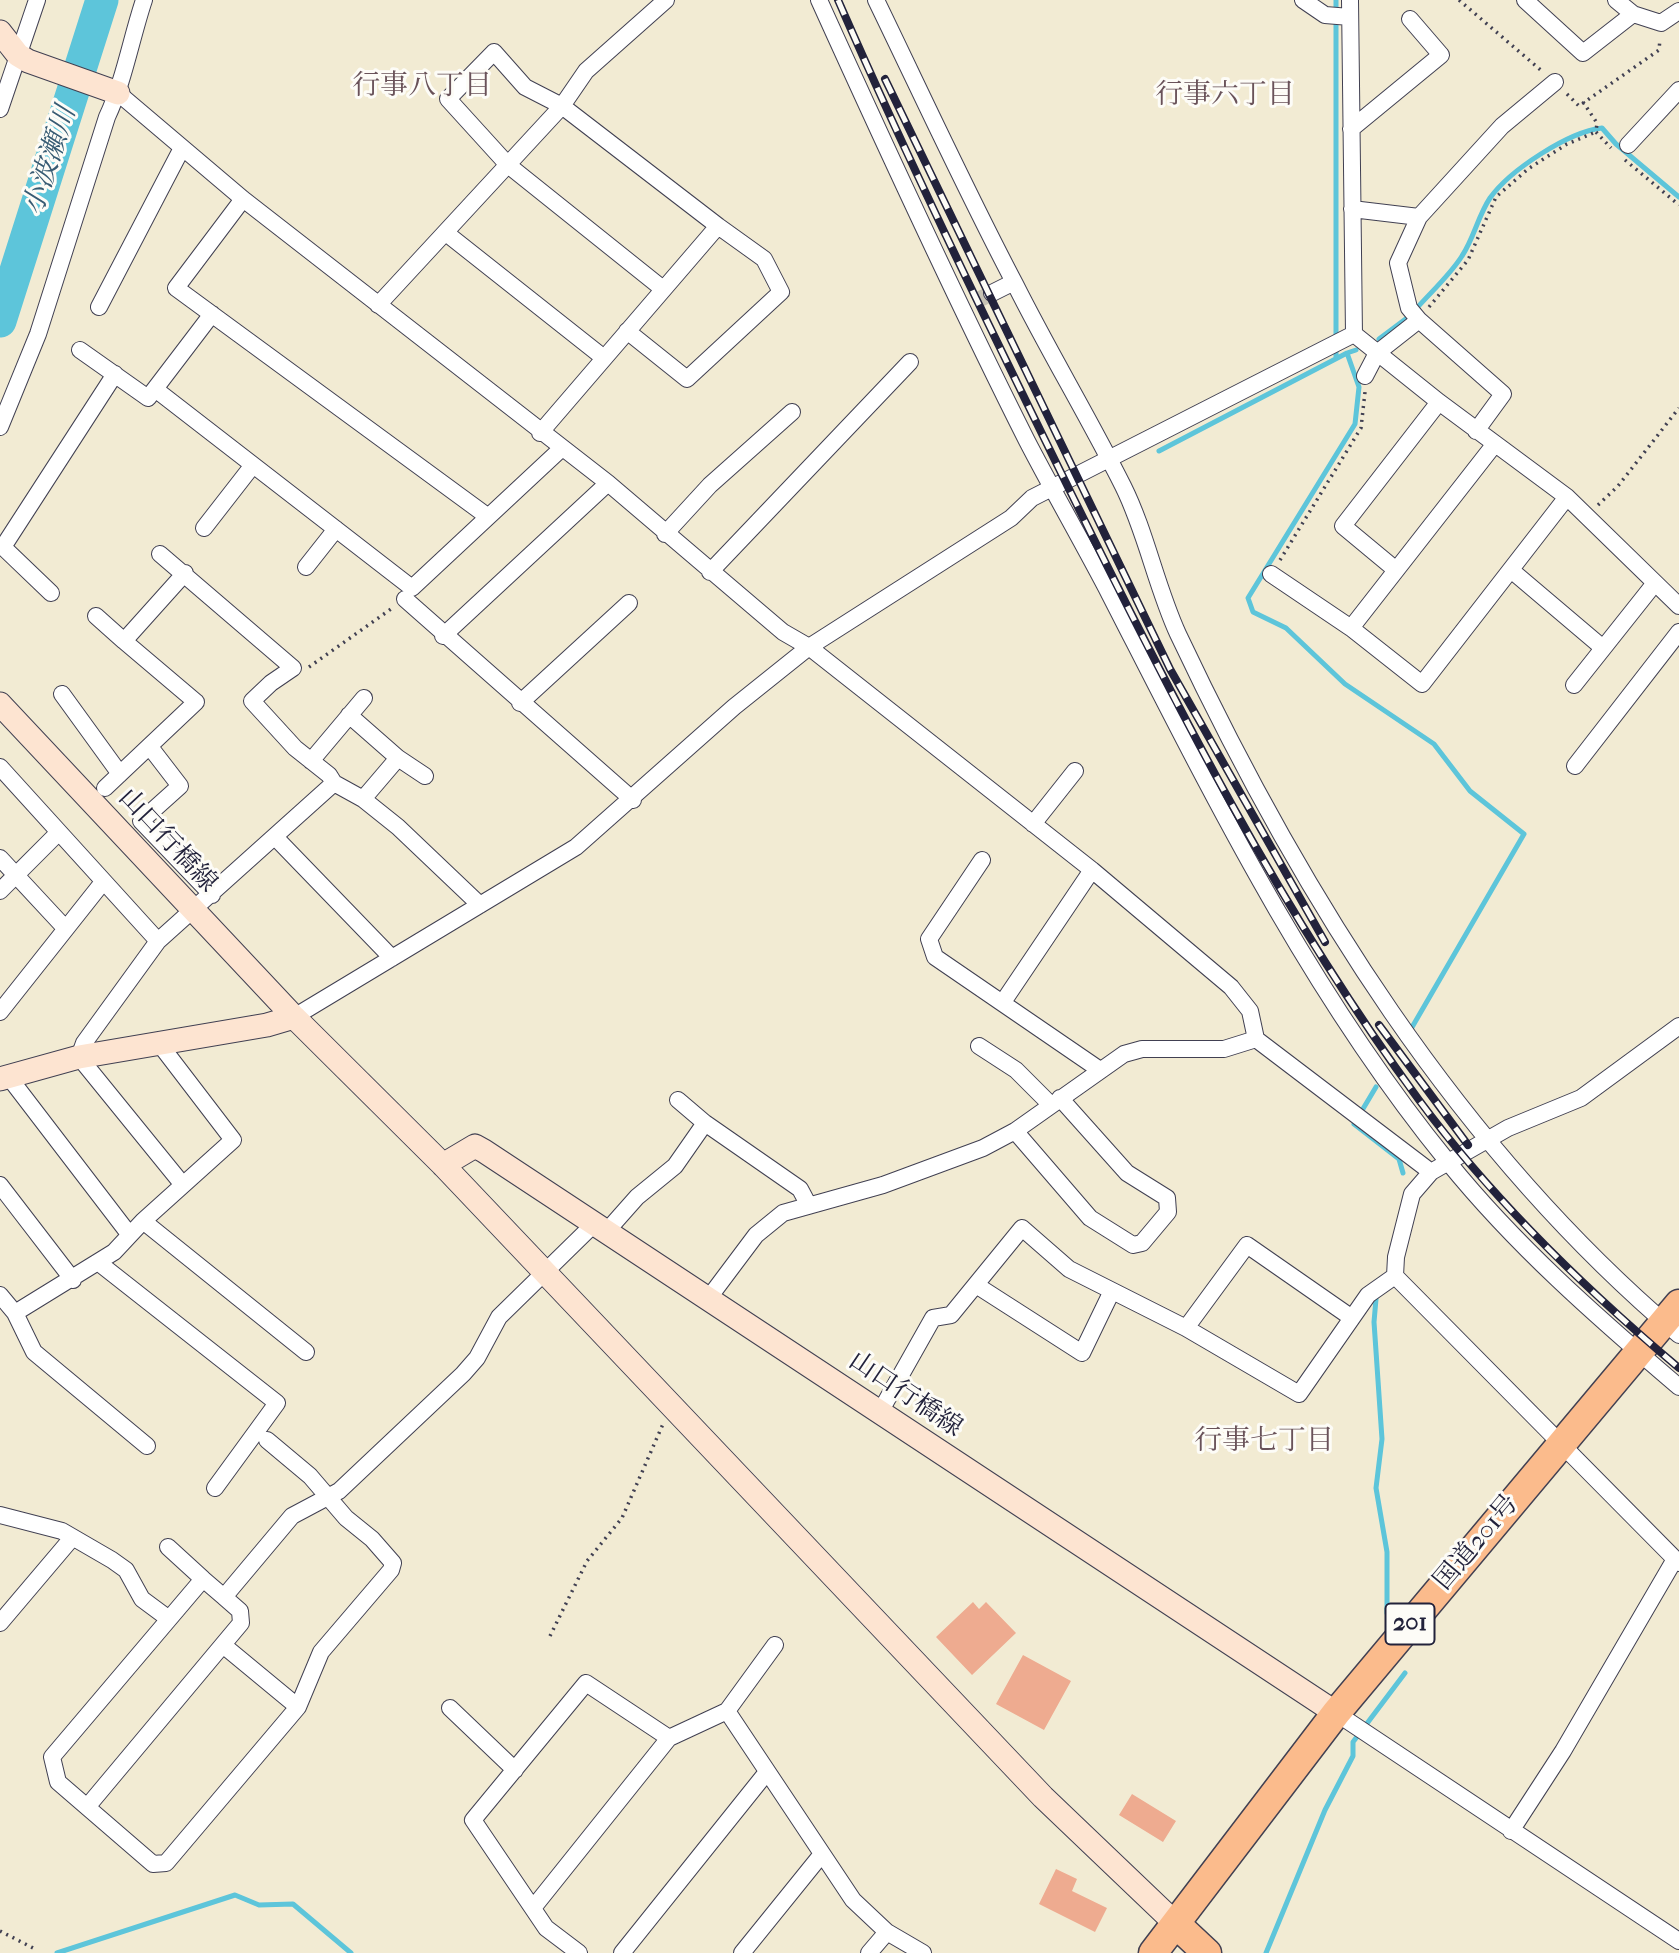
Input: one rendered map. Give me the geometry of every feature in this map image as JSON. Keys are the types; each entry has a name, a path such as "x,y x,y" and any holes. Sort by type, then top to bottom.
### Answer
{"highway":[{"name":"国道201号","path":"1153,1953 1336,1713 1562,1442 1639,1353 1674,1321"},
{"path":"1176,1924 1207,1953"}],"main road":[{"path":"0,32 23,58 115,91"},
{"name":"山口行橋線","path":"0,704 294,1017 443,1165 1043,1797 1176,1924"},
{"path":"4,1077 79,1057 267,1025 294,1017"},
{"name":"山口行橋線","path":"443,1165 475,1146 1336,1713"}],"street":[{"path":"0,109 23,58 37,0"},
{"path":"0,427 38,334 144,0"},
{"path":"378,305 562,106 586,71 666,0"},
{"path":"818,0 968,304 1052,485 1259,883 1354,1037 1449,1163 1552,1275 1679,1387"},
{"path":"876,0 1014,282 1124,489 1178,633 1325,915 1391,1014 1487,1140 1562,1224 1674,1321"},
{"path":"1303,0 1325,15 1350,18"},
{"path":"1350,0 1354,334 1494,445 1567,497 1679,606"},
{"path":"1525,0 1583,53 1633,15"},
{"path":"1616,0 1633,15 1661,23 1679,11"},
{"path":"1351,129 1441,55 1410,19"},
{"path":"627,331 687,379 781,292 764,259 562,106 526,87 494,52 448,99 508,165 663,289"},
{"path":"1476,431 1503,394 1419,320 1409,308 1398,263 1419,217 1502,126 1555,82"},
{"path":"1621,151 1679,90"},
{"path":"115,91 243,199 608,483 783,632 809,647 1091,870 1231,987 1250,1011 1256,1039 1431,1172"},
{"path":"99,307 182,148"},
{"path":"243,199 176,288 487,516"},
{"path":"1352,209 1419,217"},
{"path":"541,433 718,226"},
{"path":"446,233 604,358"},
{"path":"992,293 1014,282"},
{"path":"80,350 148,398 212,314"},
{"path":"1365,376 1377,353 1419,320"},
{"path":"294,1017 576,848 633,800 734,707 809,647 1012,519 1032,498 1052,485 1354,334"},
{"path":"710,572 910,362"},
{"path":"51,593 3,547 115,374"},
{"path":"155,388 412,588 561,449"},
{"path":"1396,570 1343,526 1439,402"},
{"path":"665,534 710,485 792,412"},
{"path":"1351,628 1494,445"},
{"path":"204,528 253,465"},
{"path":"443,636 608,483"},
{"path":"1271,574 1351,628 1422,684 1567,497"},
{"path":"306,567 336,529"},
{"path":"160,554 293,667 252,701 295,748 329,775 334,783 363,799 418,845 480,905"},
{"path":"1511,569 1603,648"},
{"path":"124,641 184,573"},
{"path":"1574,685 1655,583"},
{"path":"405,599 443,636 633,800"},
{"path":"520,703 629,603"},
{"path":"96,616 197,702 106,788"},
{"path":"1575,766 1679,632"},
{"path":"62,694 120,774"},
{"path":"311,761 364,698"},
{"path":"349,715 398,758 425,776"},
{"path":"150,747 180,786 141,821 212,895"},
{"path":"363,799 398,758"},
{"path":"0,767 158,941"},
{"path":"1033,824 1075,771"},
{"path":"183,1185 79,1057 84,1042 158,941 334,783"},
{"path":"0,891 58,833"},
{"path":"275,837 392,958"},
{"path":"0,859 65,928"},
{"path":"982,860 929,939 935,957 1100,1070"},
{"path":"1003,1002 1091,870"},
{"path":"3,999 103,883"},
{"path":"1511,1831 1563,1751 1677,1561 1395,1276 1396,1257 1412,1194 1431,1172 1508,1128 1581,1098 1679,1026"},
{"path":"708,1299 762,1228 783,1213 883,1185 946,1163 1015,1131 1124,1054 1142,1049 1224,1049 1256,1039"},
{"path":"15,1313 99,1263 233,1140 158,1042"},
{"path":"979,1046 1056,1101 1127,1173 1167,1198 1168,1212 1142,1242 1133,1245 1090,1218 1015,1131"},
{"path":"4,1077 129,1234"},
{"path":"678,1100 705,1123 800,1189 808,1204"},
{"path":"224,1597 292,1516 339,1491 472,1366 499,1317 544,1272 675,1166 705,1123"},
{"path":"0,1185 72,1280"},
{"path":"143,1221 306,1352"},
{"path":"880,1412 933,1318 951,1315 1022,1228 1069,1269 1111,1293 1186,1328 1299,1394 1368,1295 1395,1276"},
{"path":"1186,1328 1247,1245 1352,1318"},
{"path":"99,1263 277,1404 215,1488"},
{"path":"975,1285 1082,1353 1111,1293"},
{"path":"0,1295 15,1313 34,1352 147,1446"},
{"path":"203,1579 52,1757 58,1782 153,1864 166,1863 298,1707 321,1652 391,1570 393,1563 327,1497 310,1476 267,1440"},
{"path":"0,1515 62,1531 125,1570 142,1599 169,1619"},
{"path":"0,1623 72,1538"},
{"path":"87,1807 241,1623 240,1611 167,1547"},
{"path":"223,1645 298,1707"},
{"path":"533,1908 669,1738 727,1711 775,1645"},
{"path":"579,1953 546,1928 473,1820 586,1683 669,1738"},
{"path":"450,1708 514,1769"},
{"path":"727,1711 853,1900 887,1932 923,1953"},
{"path":"1336,1713 1679,1941"},
{"path":"622,1953 767,1772"},
{"path":"742,1953 822,1854"},
{"path":"869,1953 887,1932"}],"path":[{"path":"1459,0 1579,106 1659,50 1661,23"},
{"path":"1584,102 1597,123 1596,132"},
{"path":"1596,132 1621,151 1679,205"},
{"path":"1419,320 1468,260 1496,197 1528,169 1567,144 1596,132"},
{"path":"1271,574 1361,428 1366,403 1365,376"},
{"path":"1586,516 1618,486 1679,408"},
{"path":"306,669 405,599"},
{"path":"550,1636 587,1561 622,1518 664,1422"},
{"path":"0,1931 37,1950"}],"building":[{"path":"973,1602 979,1609 986,1602 1016,1633 972,1675 936,1637"},
{"path":"1023,1655 1071,1681 1044,1730 996,1704"},
{"path":"1132,1794 1176,1821 1163,1842 1119,1815"},
{"path":"1056,1869 1077,1879 1072,1891 1107,1908 1095,1932 1039,1904"}],"waterway":[{"name":"小波瀬川","path":"0,321 102,0"},
{"path":"1336,0 1336,358"},
{"path":"1416,309 1462,256 1486,205 1499,187 1541,154 1573,137 1602,128 1616,144 1679,197"},
{"path":"1379,339 1407,318"},
{"path":"1356,350 1347,353 1359,387 1355,424 1248,598 1253,612 1286,628 1345,684 1434,744 1470,791 1524,834 1411,1029"},
{"path":"1159,451 1347,353"},
{"path":"1376,1087 1354,1124 1399,1159 1403,1173"},
{"path":"1376,1299 1374,1322 1382,1439 1376,1488 1387,1552 1387,1613"},
{"path":"1266,1953 1325,1810 1353,1756 1353,1742 1405,1673"},
{"path":"57,1953 235,1895 259,1905 293,1904 351,1953"}],"tunnel":[{"path":"974,302 992,293"}],"railway":[{"path":"838,0 952,248 1149,649 1232,804 1320,955 1419,1100 1477,1173 1574,1274 1679,1368"},
{"path":"885,79 1170,669 1325,942"},
{"path":"1379,1025 1468,1145"}],"district":[{"name":"行事八丁目","path":"422,87"},
{"name":"行事六丁目","path":"1225,96"},
{"name":"行事七丁目","path":"1264,1442"}]}
